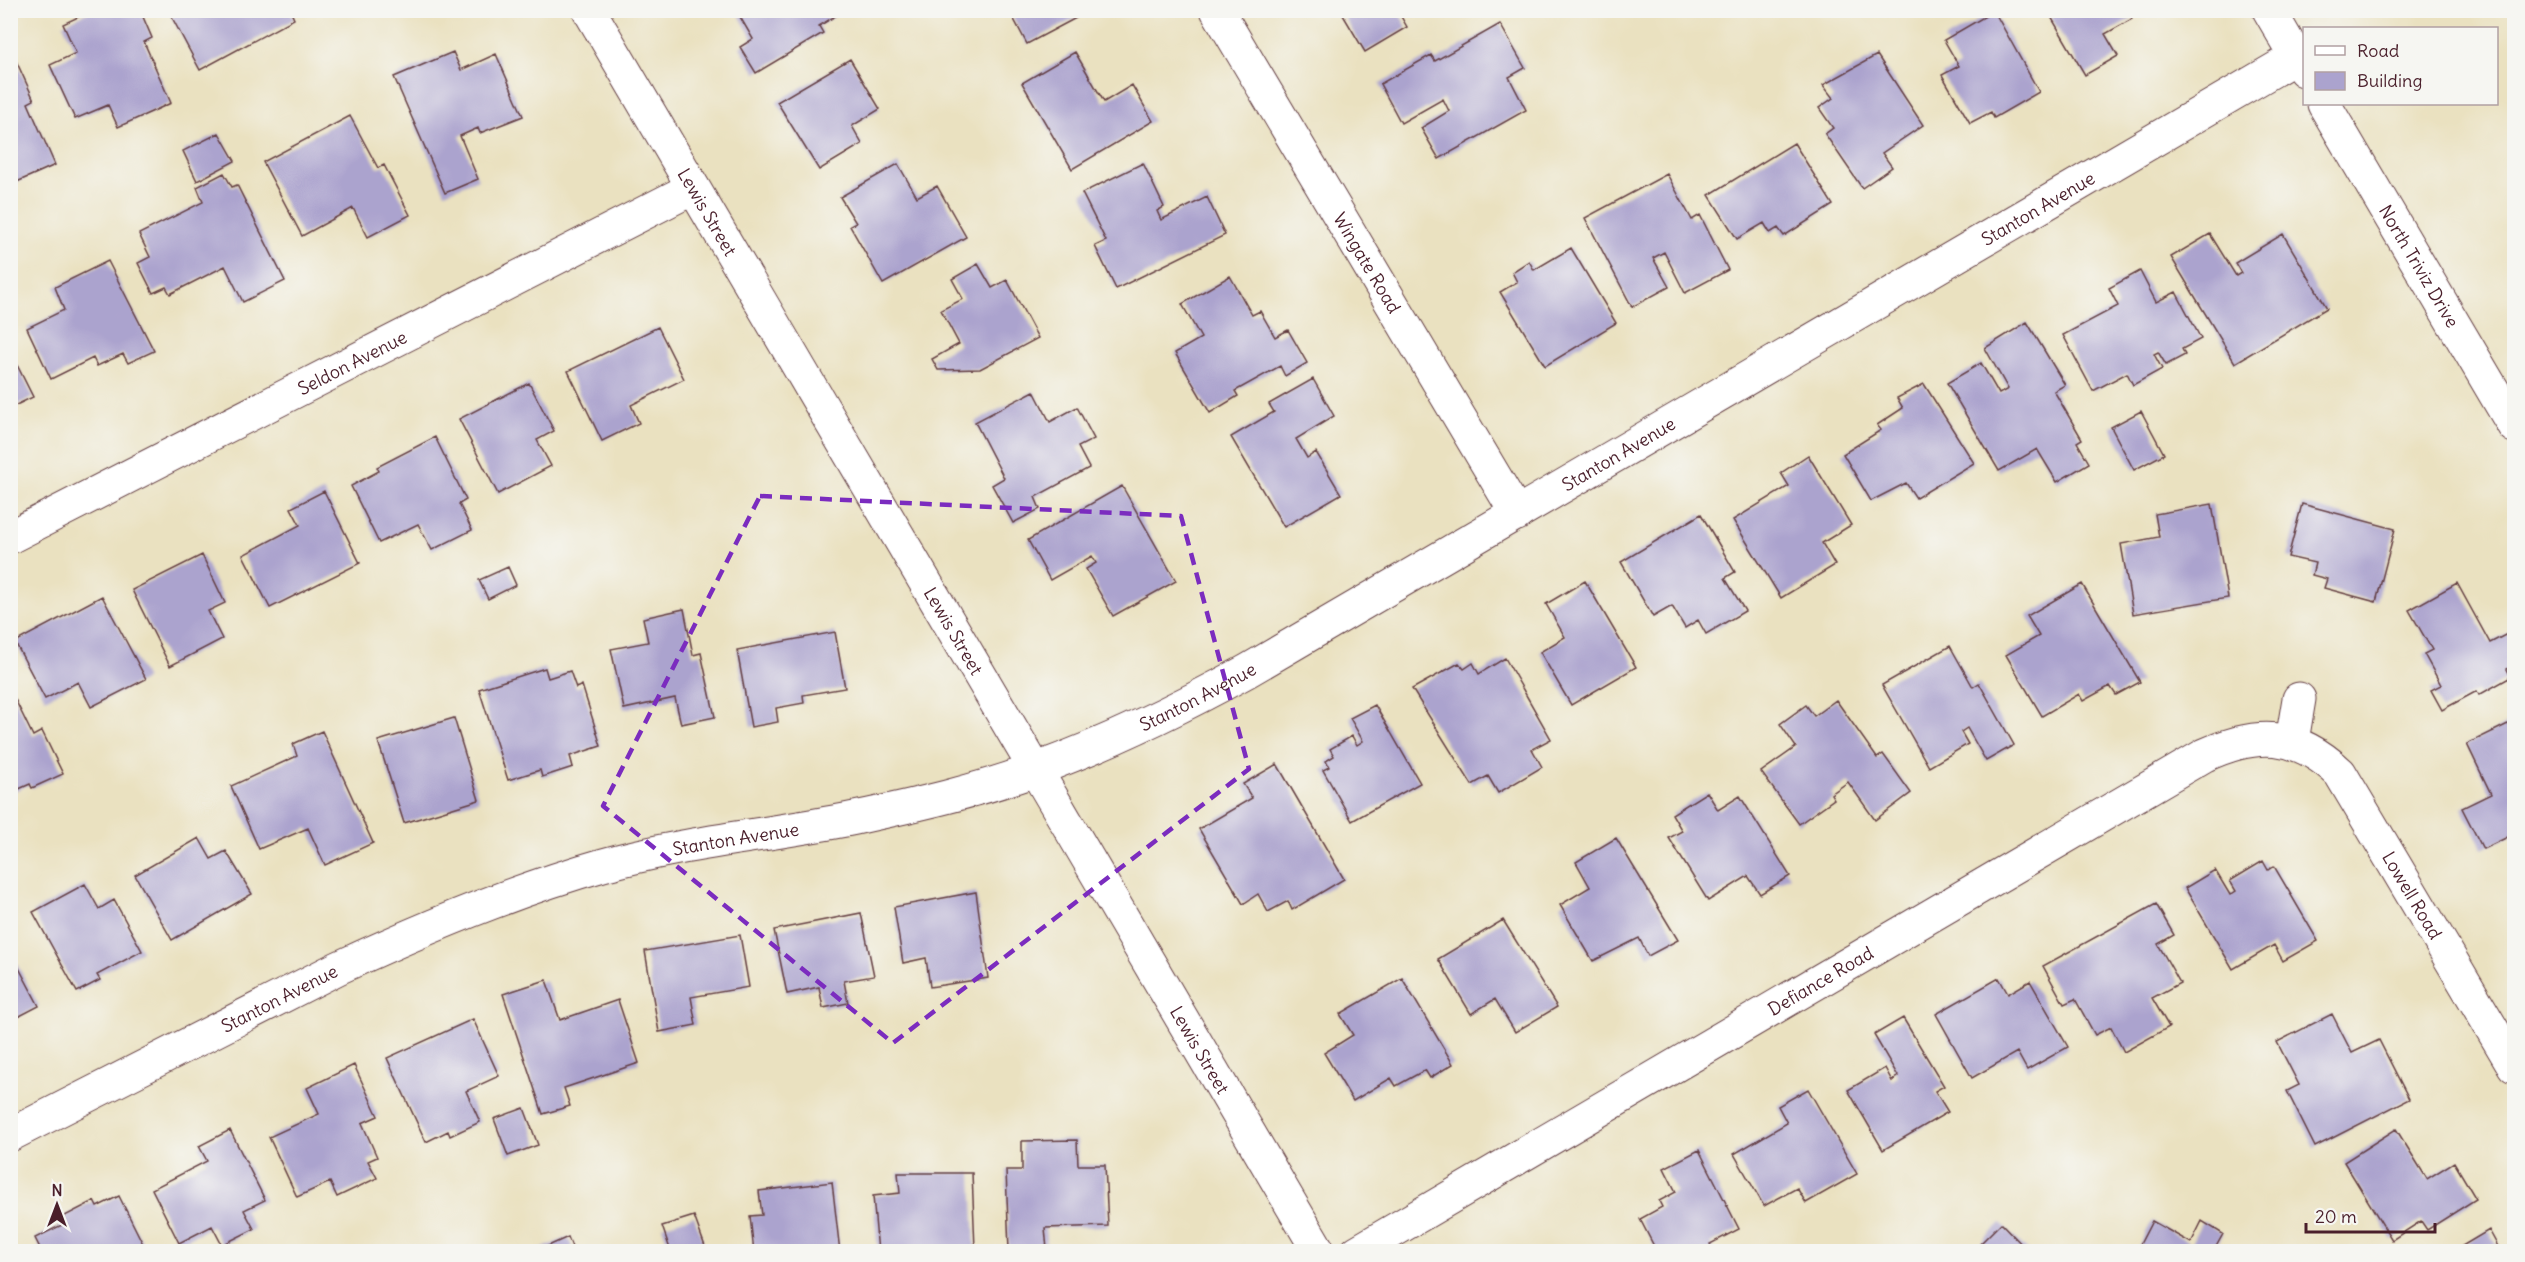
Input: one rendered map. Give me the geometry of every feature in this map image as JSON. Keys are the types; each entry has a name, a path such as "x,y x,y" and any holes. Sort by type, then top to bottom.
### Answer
{"street":[{"name":"Lewis Street","path":"589,10 1319,1251"},
{"name":"Wingate Road","path":"1217,10 1517,514"},
{"path":"2269,10 2300,64"},
{"name":"Stanton Avenue","path":"10,1135 338,969 404,938 507,897 559,879 650,854 872,814 956,794 1036,770 1120,735 1196,699 2300,64"},
{"name":"North Triviz Drive","path":"2325,105 2514,426"},
{"name":"Seldon Avenue","path":"10,537 693,188"},
{"path":"2292,741 2299,699"},
{"name":"Defiance Road","path":"1357,1251 2205,755 2226,745 2247,740 2292,741"},
{"name":"Lowell Road","path":"2292,741 2326,760 2351,788 2514,1066"}],"highlighted area":[{"path":"760,496 1181,516 1249,769 893,1043 603,806"}],"building":[{"path":"93,10 140,10 152,38 144,42 171,103 118,127 108,105 75,119 50,65 76,53 63,24"},
{"path":"168,10 290,10 294,19 200,70"},
{"path":"736,10 845,10 819,26 823,33 756,73 740,47 753,39"},
{"path":"1009,10 1091,10 1027,44"},
{"path":"1340,10 1404,10 1399,13 1407,27 1365,52"},
{"path":"2047,10 2130,10 2128,12 2132,19 2105,34 2118,56 2085,75"},
{"path":"1994,11 2039,92 1994,118 1991,112 1970,123 1942,75 1959,66 1944,40"},
{"path":"1500,24 1525,68 1509,77 1526,110 1439,159 1421,128 1449,111 1443,99 1401,123 1380,84 1431,55 1435,61"},
{"path":"453,52 461,70 496,54 523,116 480,133 478,128 460,136 478,179 445,193 394,77"},
{"path":"1075,52 1104,102 1132,85 1153,121 1072,169 1022,83"},
{"path":"13,54 34,100 28,103 55,165 10,185 10,55"},
{"path":"1877,55 1923,125 1882,153 1892,167 1862,188 1825,134 1833,128 1819,108 1833,98 1823,85"},
{"path":"850,59 880,109 852,126 862,144 819,170 777,102"},
{"path":"350,116 378,168 384,165 410,215 368,237 353,208 302,236 263,162"},
{"path":"219,133 235,161 197,181 183,151"},
{"path":"1794,143 1833,205 1784,236 1778,228 1770,233 1764,223 1737,239 1709,195"},
{"path":"1143,163 1164,207 1157,211 1161,220 1207,197 1225,235 1116,289 1095,246 1106,241 1082,193"},
{"path":"898,164 917,197 937,186 966,237 883,284 850,226 856,223 840,197"},
{"path":"224,173 232,187 237,185 285,281 243,302 225,266 170,294 166,287 153,293 138,263 150,257 139,234 203,202 197,187"},
{"path":"1667,174 1692,220 1700,215 1728,270 1685,293 1664,252 1653,258 1669,287 1632,307 1585,218"},
{"path":"2210,234 2236,276 2241,273 2235,263 2283,234 2327,308 2235,363 2171,257"},
{"path":"1571,248 1616,323 1545,366 1500,292 1517,282 1512,272 1529,261 1534,270"},
{"path":"108,261 154,351 128,363 123,354 97,366 93,358 51,379 27,328 64,310 55,287"},
{"path":"978,264 992,288 1007,280 1038,338 980,369 938,370 932,359 959,344 941,310 963,299 952,279"},
{"path":"2140,271 2156,302 2176,292 2201,339 2182,349 2185,355 2166,365 2158,352 2154,354 2162,369 2133,385 2127,373 2093,391 2063,335 2118,306 2109,288"},
{"path":"1230,276 1252,315 1260,311 1275,337 1288,330 1307,363 1285,376 1280,366 1235,391 1238,396 1210,413 1175,353 1201,338 1182,304"},
{"path":"2027,322 2065,385 2054,391 2082,439 2077,442 2089,463 2057,482 2037,449 1999,471 1947,383 1981,363 1999,394 2008,389 1985,348"},
{"path":"658,327 684,379 631,405 639,423 602,441 568,371"},
{"path":"10,351 33,397 10,408"},
{"path":"1313,379 1334,416 1296,439 1307,458 1316,452 1341,494 1284,527 1231,437 1274,412 1269,404"},
{"path":"529,383 554,431 537,440 551,466 498,494 459,419"},
{"path":"1924,384 1974,463 1916,498 1906,483 1871,501 1843,454 1881,430 1877,425 1903,408 1897,398"},
{"path":"1034,391 1050,422 1077,407 1094,439 1078,447 1089,468 1035,497 1040,509 1013,523 992,485 1004,478 975,422"},
{"path":"2141,411 2164,454 2134,470 2111,427"},
{"path":"435,437 466,500 459,504 472,530 432,550 418,524 379,543 351,486 379,471 377,467"},
{"path":"1808,455 1851,525 1822,543 1835,565 1781,598 1733,520 1789,486 1781,473"},
{"path":"1122,486 1176,581 1113,616 1086,569 1096,563 1092,556 1050,580 1028,540"},
{"path":"324,491 360,563 270,608 243,555 300,525 291,508"},
{"path":"2212,504 2228,598 2133,614 2121,544 2159,537 2155,514"},
{"path":"2302,504 2395,529 2376,602 2324,588 2327,579 2312,575 2315,563 2288,557"},
{"path":"1701,514 1735,572 1725,578 1745,611 1706,634 1698,620 1685,628 1672,606 1653,617 1621,562"},
{"path":"202,555 225,603 208,611 222,639 170,666 132,590"},
{"path":"508,567 516,585 488,599 479,580"},
{"path":"1585,581 1636,667 1571,705 1540,652 1565,637 1546,604"},
{"path":"2457,583 2490,643 2509,633 2514,643 2514,665 2507,669 2511,677 2479,695 2477,691 2442,710 2431,690 2441,685 2424,654 2432,650 2409,610"},
{"path":"2082,584 2140,682 2116,695 2110,686 2083,701 2079,694 2042,716 2006,655 2039,636 2027,616"},
{"path":"102,596 146,679 91,707 78,682 45,699 15,642"},
{"path":"684,609 693,655 701,653 715,717 681,724 675,698 624,709 611,649 648,642 643,618"},
{"path":"835,632 845,688 803,695 804,703 776,708 778,722 751,727 737,650"},
{"path":"1950,646 1973,687 1979,683 2014,745 1986,761 1967,728 1961,732 1968,744 1929,767 1882,685"},
{"path":"1505,658 1551,739 1532,749 1542,767 1498,793 1488,776 1472,785 1412,689 1459,663 1464,669 1473,663 1479,674"},
{"path":"545,668 548,678 570,671 576,688 582,685 601,746 570,756 573,767 542,777 540,770 508,780 479,689"},
{"path":"10,689 33,736 42,731 63,774 32,788 30,784 10,793"},
{"path":"1836,700 1877,758 1883,754 1911,793 1875,820 1848,782 1831,794 1834,799 1799,824 1761,772 1796,747 1780,724 1806,705 1814,716"},
{"path":"1375,705 1420,783 1352,821 1323,770 1329,767 1326,761 1334,756 1330,749 1352,736 1357,745 1363,741 1350,718"},
{"path":"454,718 479,800 404,823 378,741"},
{"path":"2514,721 2514,834 2483,849 2462,808 2491,794 2467,744"},
{"path":"322,731 373,843 325,865 308,828 259,849 231,786 297,756 293,744"},
{"path":"1277,764 1344,879 1292,910 1288,901 1268,912 1258,894 1243,904 1199,829 1252,798 1243,784"},
{"path":"1707,792 1718,810 1740,796 1790,876 1760,894 1748,876 1708,901 1669,838 1682,831 1672,814"},
{"path":"199,838 211,859 226,851 252,894 172,940 135,875"},
{"path":"1616,838 1678,940 1648,956 1639,938 1593,961 1560,905 1590,887 1576,862"},
{"path":"2263,861 2268,870 2274,866 2318,941 2283,961 2274,945 2233,969 2185,888 2215,870 2230,895 2236,891 2230,881"},
{"path":"85,884 99,909 114,900 142,951 97,975 100,980 77,992 33,912"},
{"path":"976,892 988,978 930,987 926,958 903,963 894,907"},
{"path":"2156,904 2174,935 2158,944 2180,983 2152,998 2169,1027 2124,1052 2111,1027 2095,1035 2075,999 2064,1004 2043,966"},
{"path":"861,913 874,976 844,981 848,1003 823,1008 819,987 787,994 774,930"},
{"path":"1503,920 1557,1007 1515,1032 1495,999 1471,1014 1438,959"},
{"path":"740,935 749,987 691,997 696,1025 659,1032 645,951"},
{"path":"10,951 39,1006 14,1019 10,1012"},
{"path":"1402,978 1453,1064 1430,1078 1425,1070 1396,1086 1391,1078 1353,1101 1324,1053 1353,1035 1340,1014"},
{"path":"1999,978 2008,994 2030,981 2068,1047 2027,1070 2017,1052 1972,1078 1936,1014"},
{"path":"546,980 560,1020 618,1000 639,1063 564,1088 570,1106 543,1114 503,994"},
{"path":"2332,1014 2352,1053 2379,1040 2409,1099 2315,1147 2287,1091 2299,1085 2277,1042"},
{"path":"1903,1018 1944,1086 1935,1091 1948,1112 1883,1150 1848,1090 1885,1068 1892,1081 1898,1076 1874,1035"},
{"path":"473,1019 499,1076 466,1091 480,1122 450,1136 448,1131 426,1142 387,1058"},
{"path":"354,1065 378,1116 362,1123 377,1157 368,1161 377,1178 337,1197 330,1182 297,1197 269,1137 319,1114 307,1088"},
{"path":"1808,1089 1857,1174 1806,1203 1797,1188 1764,1206 1734,1154 1787,1123 1778,1106"},
{"path":"524,1108 538,1145 508,1156 494,1119"},
{"path":"2396,1129 2427,1179 2454,1162 2476,1199 2427,1230 2421,1221 2392,1240 2344,1162"},
{"path":"230,1130 265,1200 244,1210 254,1229 222,1245 212,1226 179,1243 152,1189 207,1161 199,1146"},
{"path":"1077,1140 1078,1165 1105,1165 1108,1226 1045,1228 1047,1249 1009,1251 1006,1170 1022,1170 1022,1141"},
{"path":"1699,1150 1739,1229 1710,1244 1714,1252 1657,1252 1640,1219 1662,1207 1659,1201 1676,1192 1664,1168"},
{"path":"898,1173 972,1173 975,1249 878,1252 873,1196 900,1193"},
{"path":"832,1182 840,1252 754,1252 750,1216 762,1215 759,1191"},
{"path":"119,1196 147,1252 42,1252 35,1238 62,1225 59,1219 94,1201 97,1207"},
{"path":"694,1216 707,1252 663,1252 670,1249 662,1226"},
{"path":"2152,1221 2191,1243 2202,1221 2223,1234 2213,1252 2136,1252"},
{"path":"2001,1223 2029,1252 1972,1252"},
{"path":"2489,1230 2501,1252 2452,1252"},
{"path":"568,1237 574,1252 535,1252"}]}
